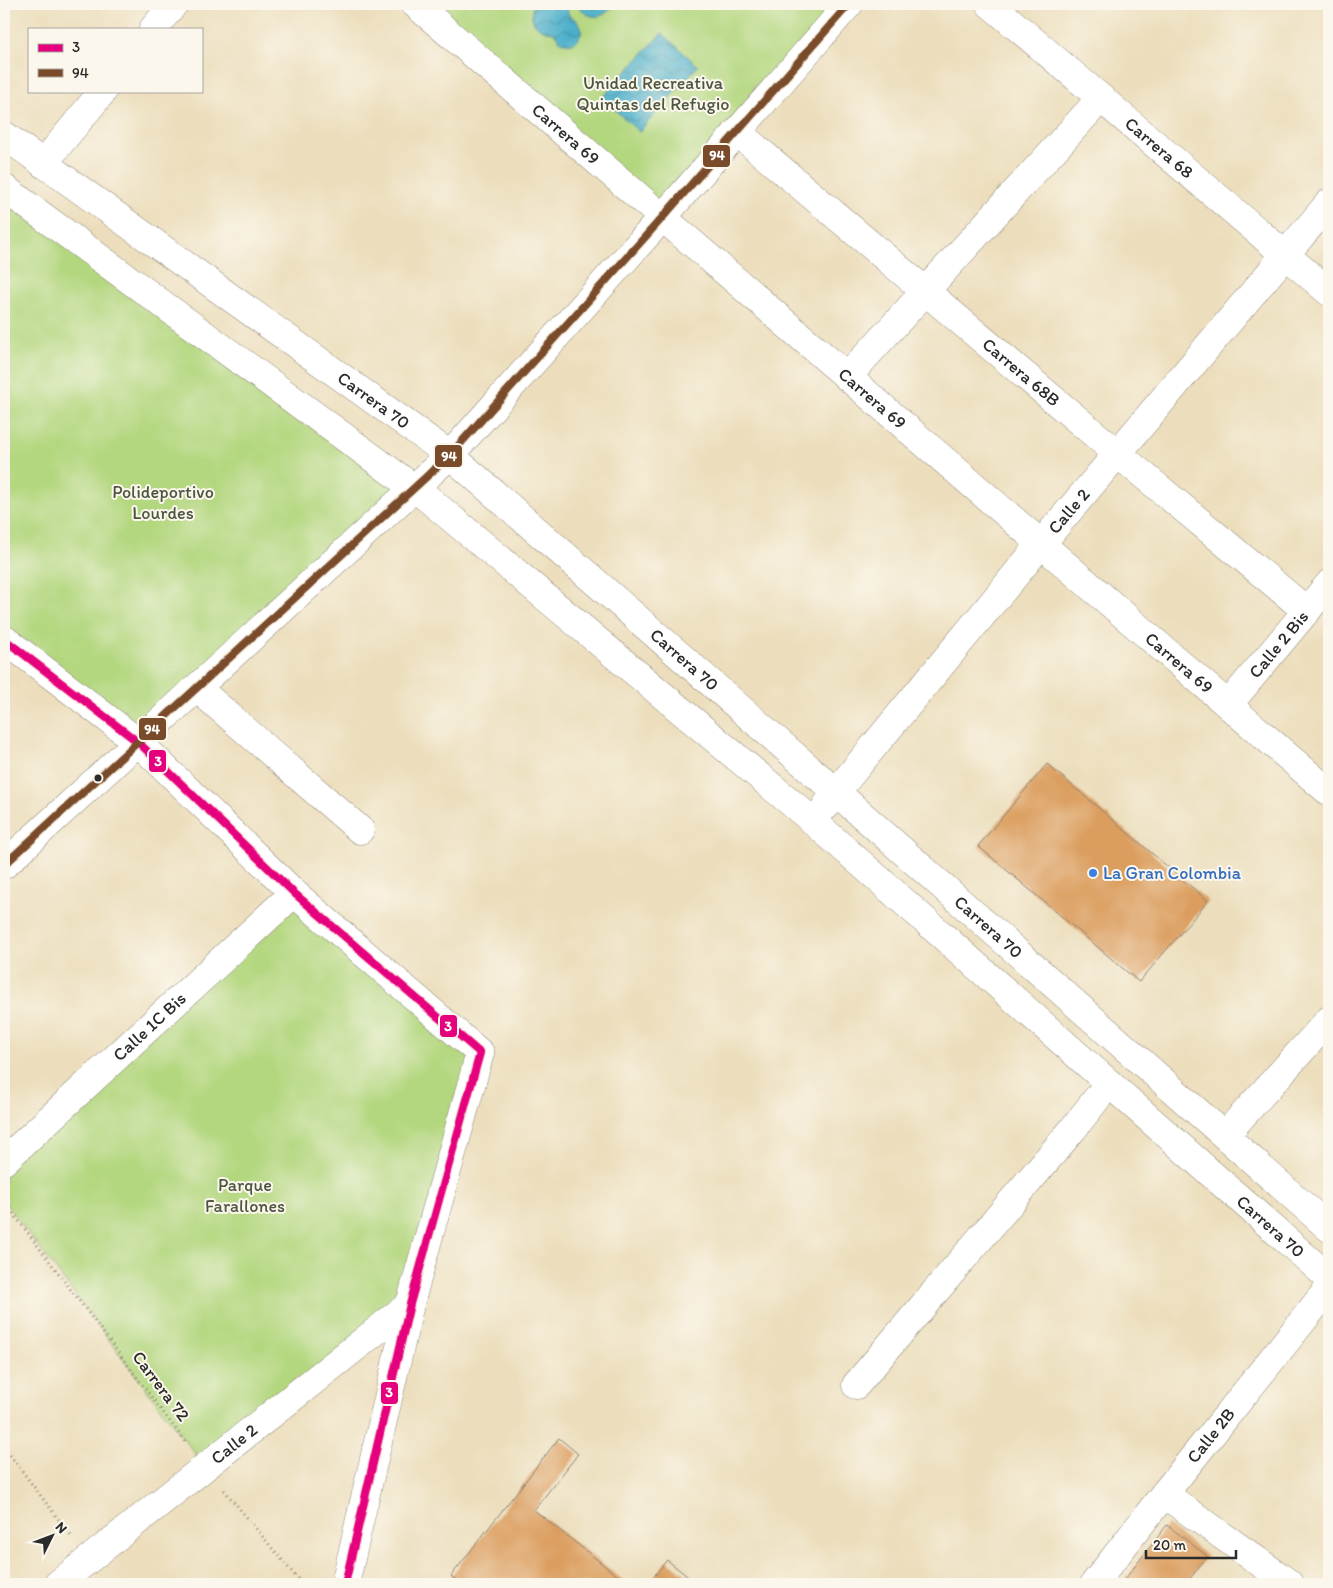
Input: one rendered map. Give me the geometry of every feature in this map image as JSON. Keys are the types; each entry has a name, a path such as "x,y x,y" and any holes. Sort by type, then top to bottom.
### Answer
{"street":[{"path":"155,28 174,4"},
{"name":"Carrera 69","path":"415,4 1329,792"},
{"path":"4,866 450,455 662,218 849,4"},
{"name":"Carrera 68","path":"990,4 1329,292"},
{"path":"43,164 101,92"},
{"path":"847,377 1101,98"},
{"name":"Carrera 68B","path":"737,132 1118,454 1307,610"},
{"name":"Carrera 70","path":"4,135 450,455 836,792 1329,1228"},
{"name":"Carrera 70","path":"4,188 441,510 814,822 1329,1278"},
{"name":"Calle 2","path":"814,822 836,792 1041,544 1329,203"},
{"path":"384,516 429,508 441,510"},
{"name":"Calle 2 Bis","path":"1228,705 1329,584"},
{"path":"4,639 138,742 294,893 480,1053 410,1304 345,1584"},
{"path":"197,688 360,830"},
{"name":"Calle 1C Bis","path":"4,1161 294,893"},
{"path":"1225,1135 1329,1020"},
{"path":"856,1385 1073,1129 1109,1083"},
{"name":"Calle 2B","path":"1094,1584 1329,1288"},
{"name":"Calle 2","path":"58,1584 410,1304"},
{"path":"1164,1494 1290,1584"}],"path":[{"name":"Carrera 72","path":"4,1201 206,1468 302,1584"},
{"path":"4,1447 89,1560"}],"green space":[{"name":"Unidad Recreativa Quintas del Refugio","path":"415,4 849,4 662,218"},
{"name":"Polideportivo Lourdes","path":"4,188 415,489 138,742 4,639"},
{"name":"Parque Farallones","path":"294,893 480,1053 410,1304 206,1468 4,1201 4,1161"}],"water":[{"path":"534,4 566,4 569,16 578,21 581,28 581,34 578,39 573,43 566,43 560,40 554,32 538,27 532,15"},
{"path":"578,4 613,4 601,16 591,16 582,10"},
{"path":"662,33 698,66 639,132 602,98"}],"building":[{"name":"La Gran Colombia","path":"1047,764 1208,901 1139,982 978,846"},
{"path":"559,1438 578,1454 534,1510 628,1584 461,1584 451,1576"},
{"path":"1167,1525 1207,1556 1186,1584 1121,1584"},
{"path":"667,1560 697,1584 648,1584"}],"transit line":[{"name":"94","path":"4,865 450,455 662,218 849,4"},
{"name":"3","path":"4,639 138,742 294,893 480,1053 410,1304 345,1584"}],"place":[{"name":"La Gran Colombia","path":"1093,873"}]}
